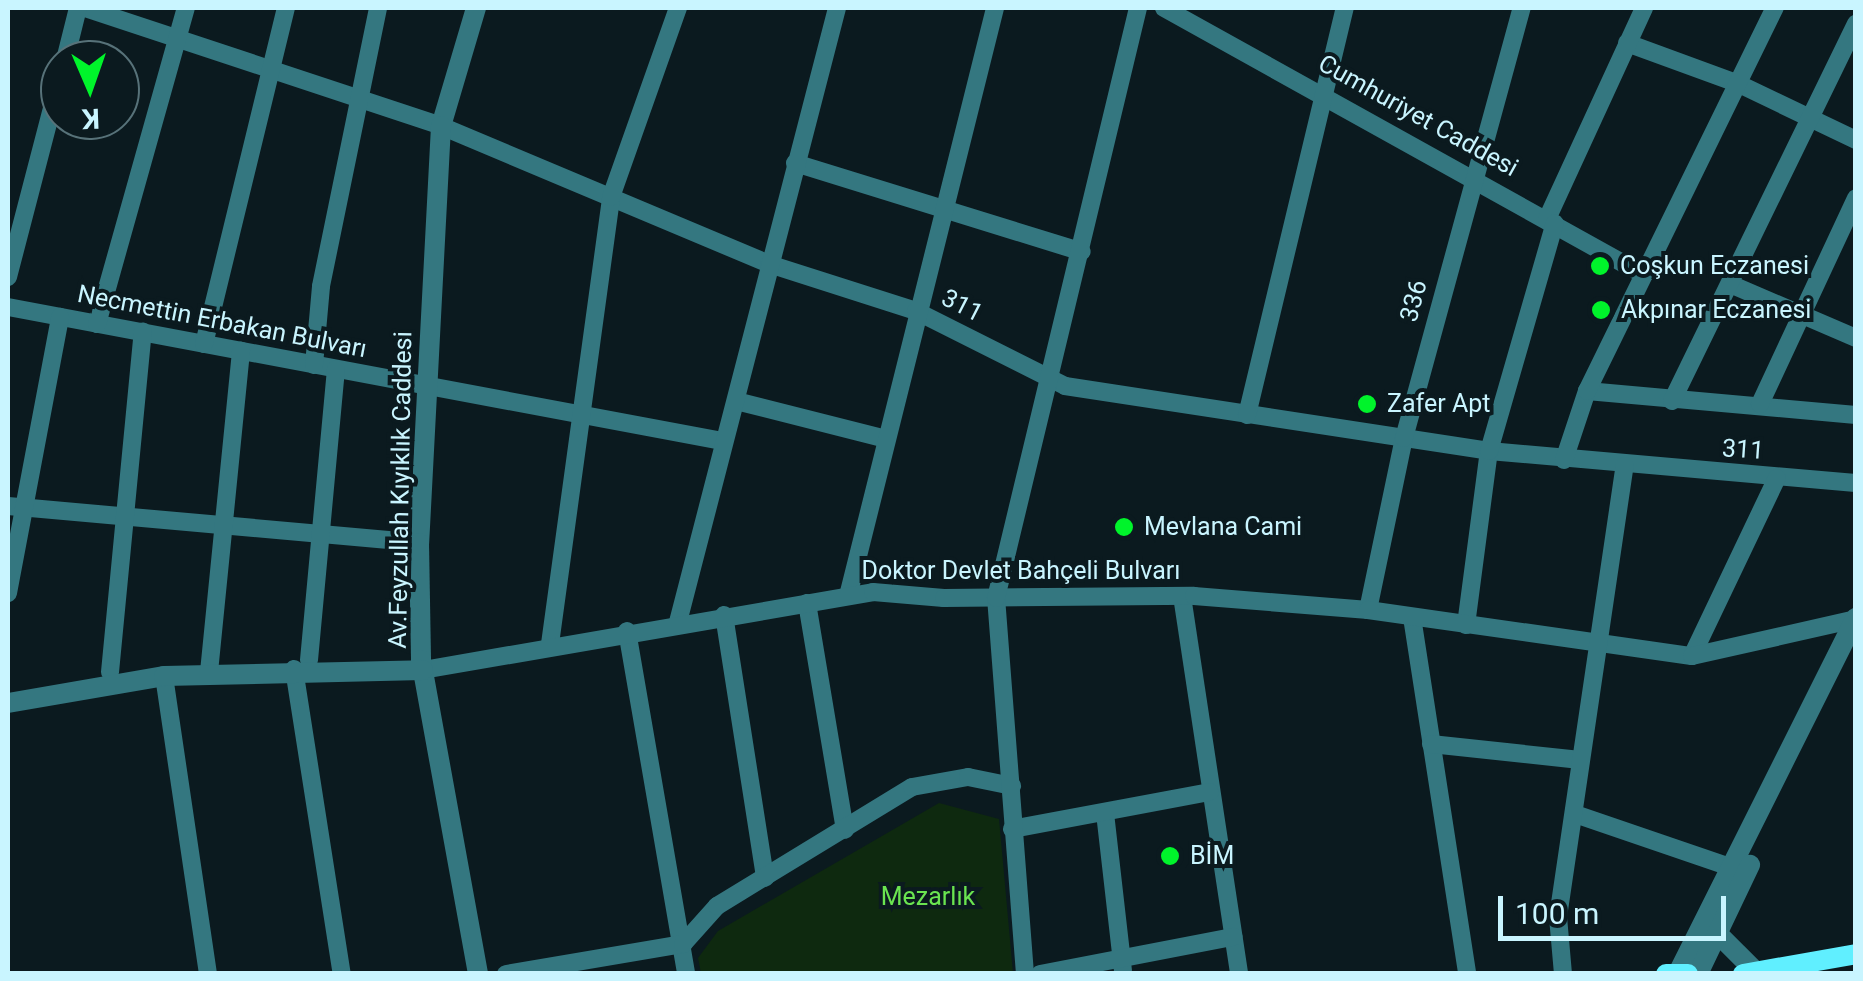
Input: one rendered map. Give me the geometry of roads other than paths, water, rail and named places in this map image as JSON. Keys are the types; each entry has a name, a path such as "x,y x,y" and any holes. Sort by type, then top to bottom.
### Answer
{"main road":[{"path":"1749,972 1856,954"}],"street":[{"name":"311","path":"82,8 356,94 441,126 769,264 916,311 1065,386 1490,451 1626,466 1856,483"},
{"path":"71,40 82,8"},
{"path":"97,324 186,8"},
{"path":"204,344 286,8"},
{"path":"314,364 321,286 356,94 378,8"},
{"name":"Av.Feyzullah Kıyıklık Caddesi","path":"476,8 441,126 419,543 422,665 478,974"},
{"path":"550,644 577,410 610,197 678,8"},
{"path":"678,622 837,8"},
{"path":"848,596 916,311 995,8"},
{"path":"1025,974 996,598 1046,376 1082,252 1138,8"},
{"name":"Cumhuriyet Caddesi","path":"1164,8 1322,90 1644,274"},
{"path":"1247,414 1322,90 1345,8"},
{"name":"336","path":"1368,610 1404,438 1473,175 1522,8"},
{"path":"1466,626 1490,451 1551,221 1644,8"},
{"path":"1564,460 1587,391 1775,8"},
{"path":"1672,401 1856,24"},
{"path":"1626,43 1739,84 1856,140"},
{"path":"8,277 44,140"},
{"path":"796,163 942,212 1082,252"},
{"path":"1760,404 1856,198"},
{"path":"1730,284 1800,316 1853,331"},
{"name":"Necmettin Erbakan Bulvarı","path":"8,307 426,386 577,410 722,442"},
{"path":"8,593 14,506 60,317"},
{"path":"110,672 143,332"},
{"path":"208,668 241,351"},
{"path":"336,369 301,665 342,974"},
{"path":"1587,391 1672,401 1760,404 1856,416"},
{"path":"736,400 886,439"},
{"path":"1563,974 1558,917 1575,814 1594,646 1626,466"},
{"path":"1692,656 1778,478"},
{"path":"14,506 419,543"},
{"name":"Doktor Devlet Bahçeli Bulvarı","path":"8,690 110,672 422,665 848,596 1182,596 1368,610 1594,646 1692,656 1855,619"},
{"path":"1182,596 1239,974"},
{"path":"807,602 845,830"},
{"path":"724,615 765,878"},
{"path":"1412,617 1467,974"},
{"path":"1683,973 1855,619"},
{"path":"627,630 668,892 683,944 686,974"},
{"path":"1683,973 1717,933 1856,647"},
{"name":"Doktor Devlet Bahçeli Bulvarı","path":"8,703 208,668"},
{"path":"164,676 208,974"},
{"path":"1431,744 1580,760"},
{"path":"506,974 683,944 717,906 912,787 968,777 1012,786"},
{"path":"1012,829 1210,792"},
{"path":"1105,813 1122,968"},
{"path":"1575,814 1733,868"},
{"path":"1717,933 1749,972"},
{"path":"1040,974 1122,968 1233,936"}],"place":[{"name":"Coşkun Eczanesi","path":"1600,266"},
{"name":"Akpınar Eczanesi","path":"1601,310"},
{"name":"Zafer Apt","path":"1367,404"},
{"name":"Mevlana Cami","path":"1124,527"},
{"name":"BİM","path":"1170,856"}],"park label":[{"name":"Mezarlık","path":"928,897"}]}
